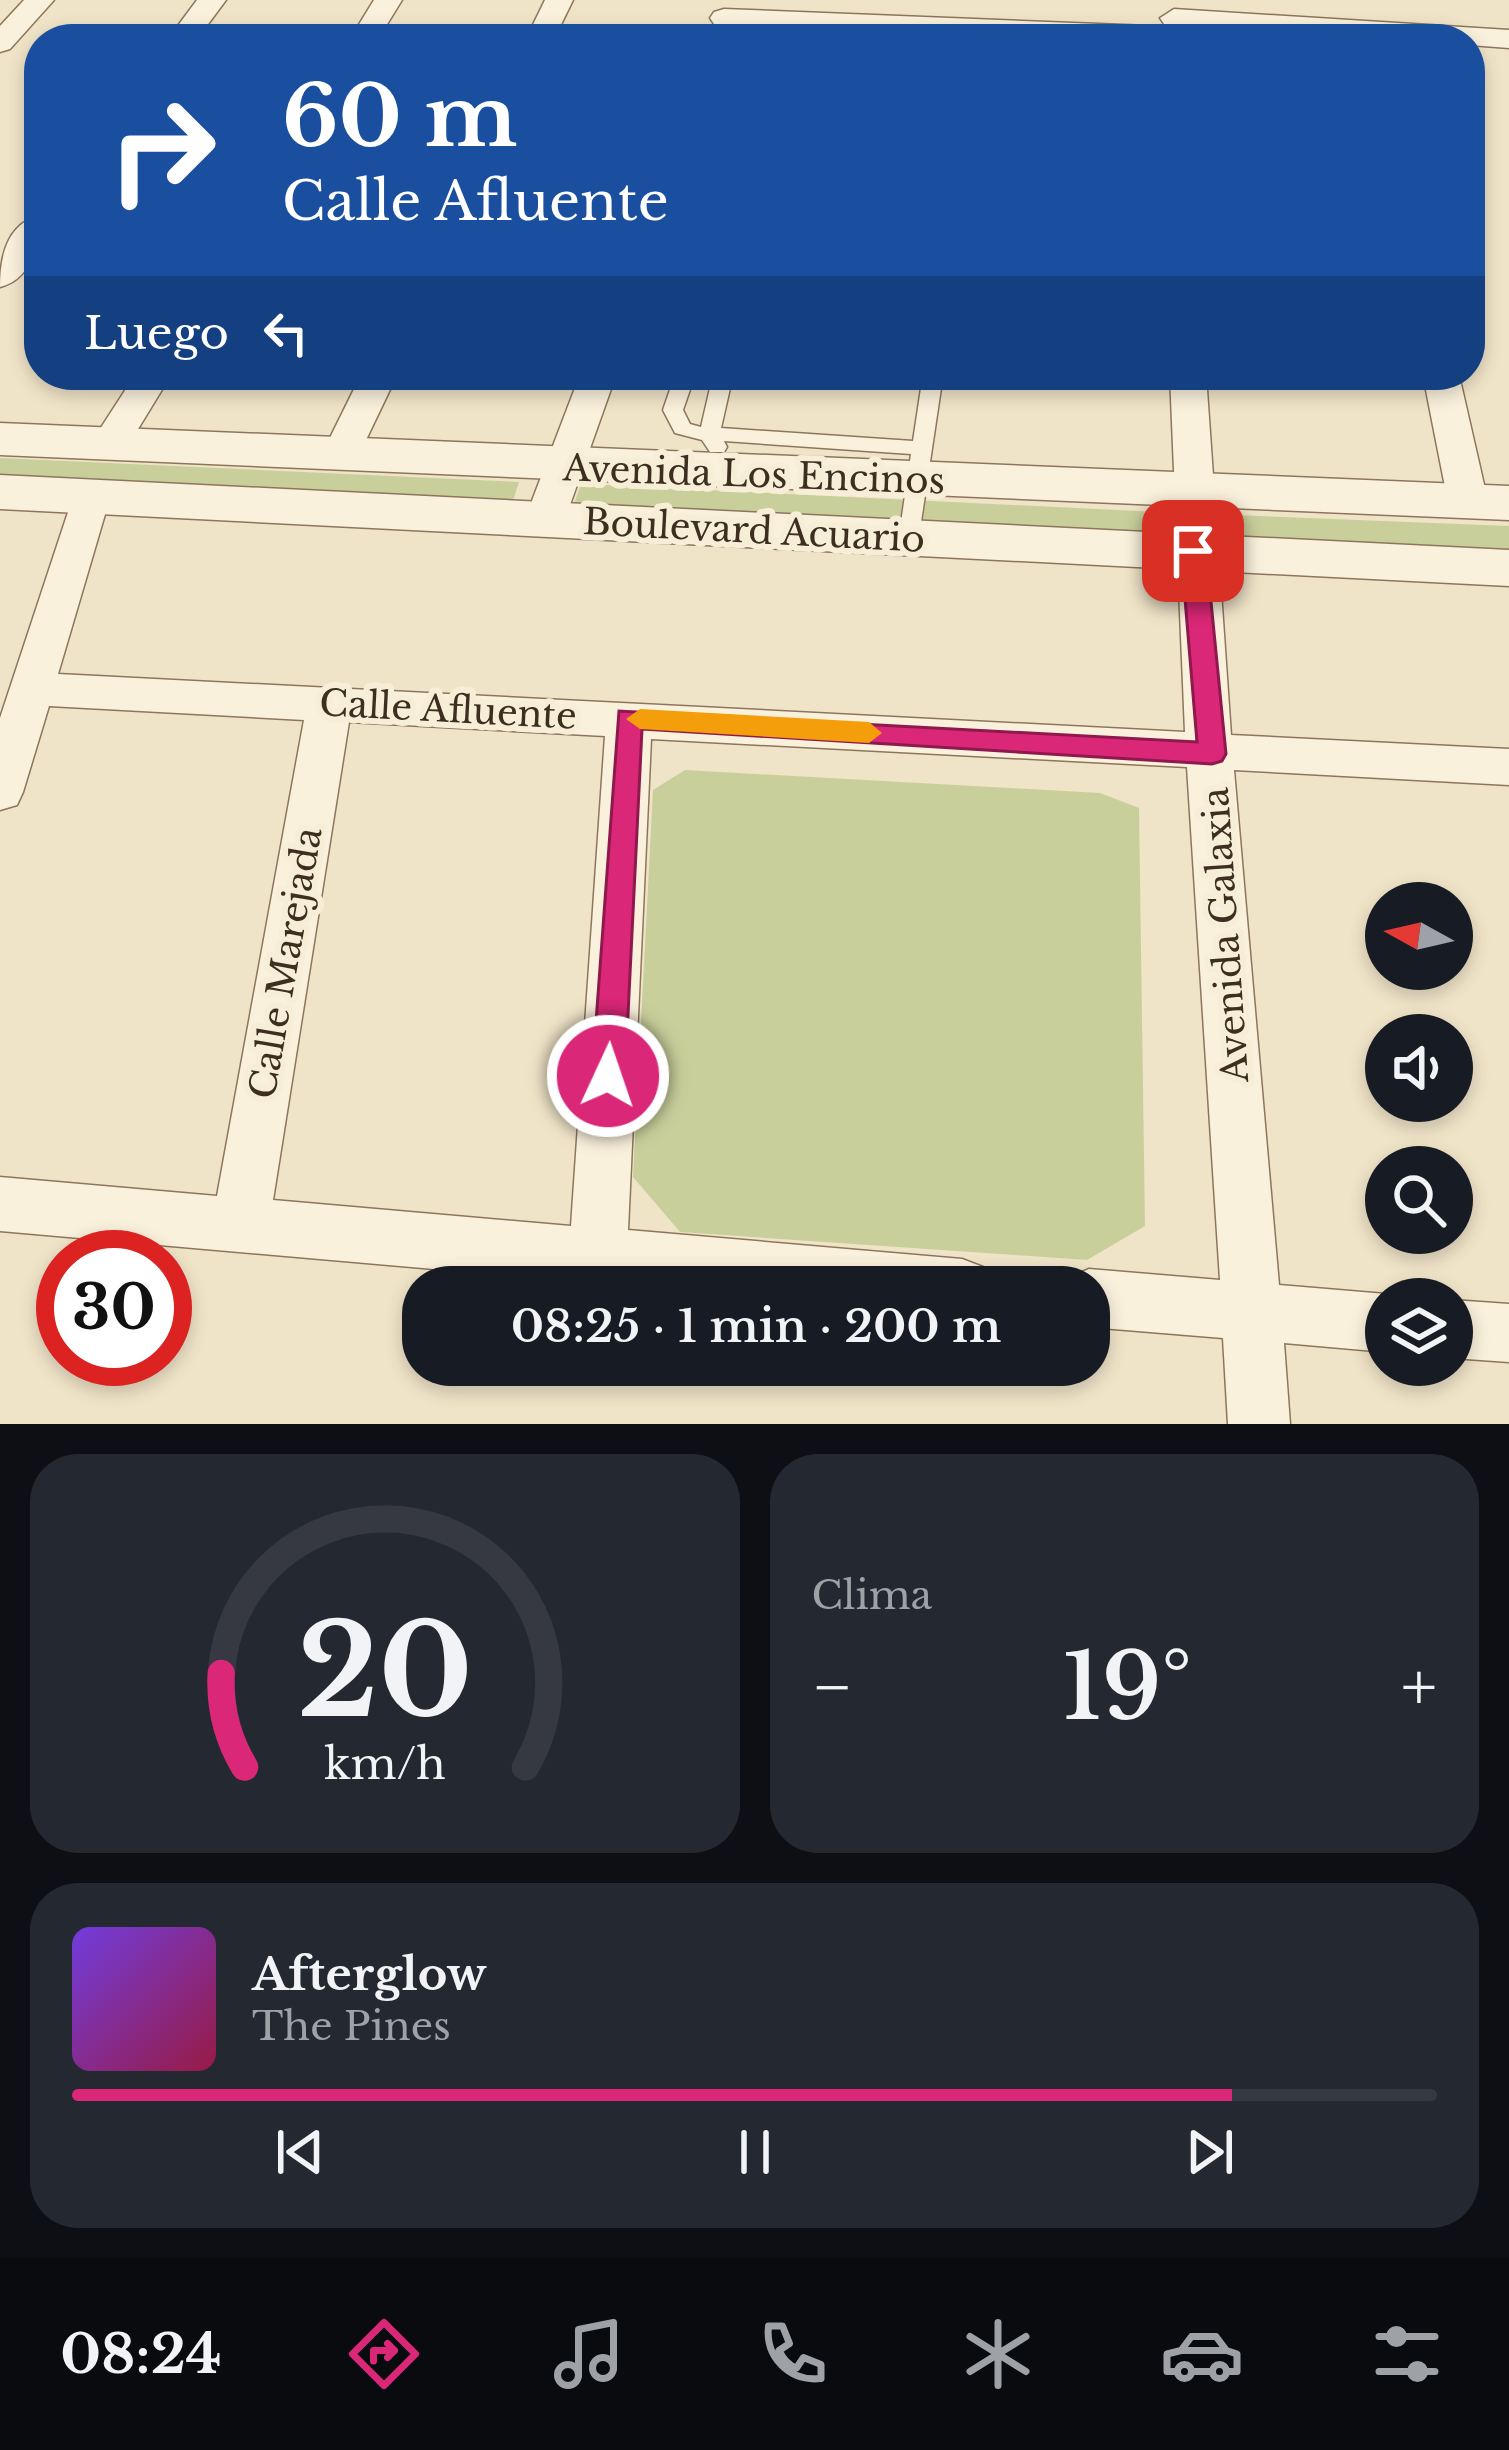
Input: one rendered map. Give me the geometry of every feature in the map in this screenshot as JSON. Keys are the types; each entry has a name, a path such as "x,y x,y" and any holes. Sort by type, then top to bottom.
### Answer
{"street":[{"path":"0,44 40,0"},
{"path":"194,24 212,0"},
{"path":"724,19 1174,23"},
{"path":"0,277 24,246"},
{"path":"110,443 144,390"},
{"path":"340,456 372,390"},
{"path":"545,519 592,390"},
{"name":"Avenida Galaxia","path":"1189,390 1193,551 1212,754 1259,1424"},
{"path":"1447,390 1489,502"},
{"name":"Avenida Los Encinos","path":"0,439 564,466 713,454 919,465 1192,493 1489,502"},
{"name":"Boulevard Acuario","path":"0,492 1509,568"},
{"path":"0,792 91,494"},
{"name":"Calle Afluente","path":"33,689 1509,767"},
{"name":"Calle Marejada","path":"241,1222 329,704"},
{"path":"598,1255 629,718"},
{"path":"0,1204 723,1266"},
{"path":"1110,1300 1365,1321"},
{"path":"1473,1330 1509,1333"}],"lane":[{"path":"680,390 673,410 682,428 713,454"},
{"path":"713,454 721,390"},
{"path":"910,537 931,390"}],"green space":[{"path":"0,458 519,482 512,504 0,481"},
{"path":"581,484 1159,512 1159,536 573,507"},
{"path":"1232,515 1509,526 1509,552 1235,539"},
{"path":"685,770 1100,793 1139,808 1145,1226 1087,1260 680,1232 633,1177 653,790"}],"slow traffic":[{"path":"640,719 869,733"}],"route":[{"path":"608,1076 629,718 1212,754 1193,551"}]}
